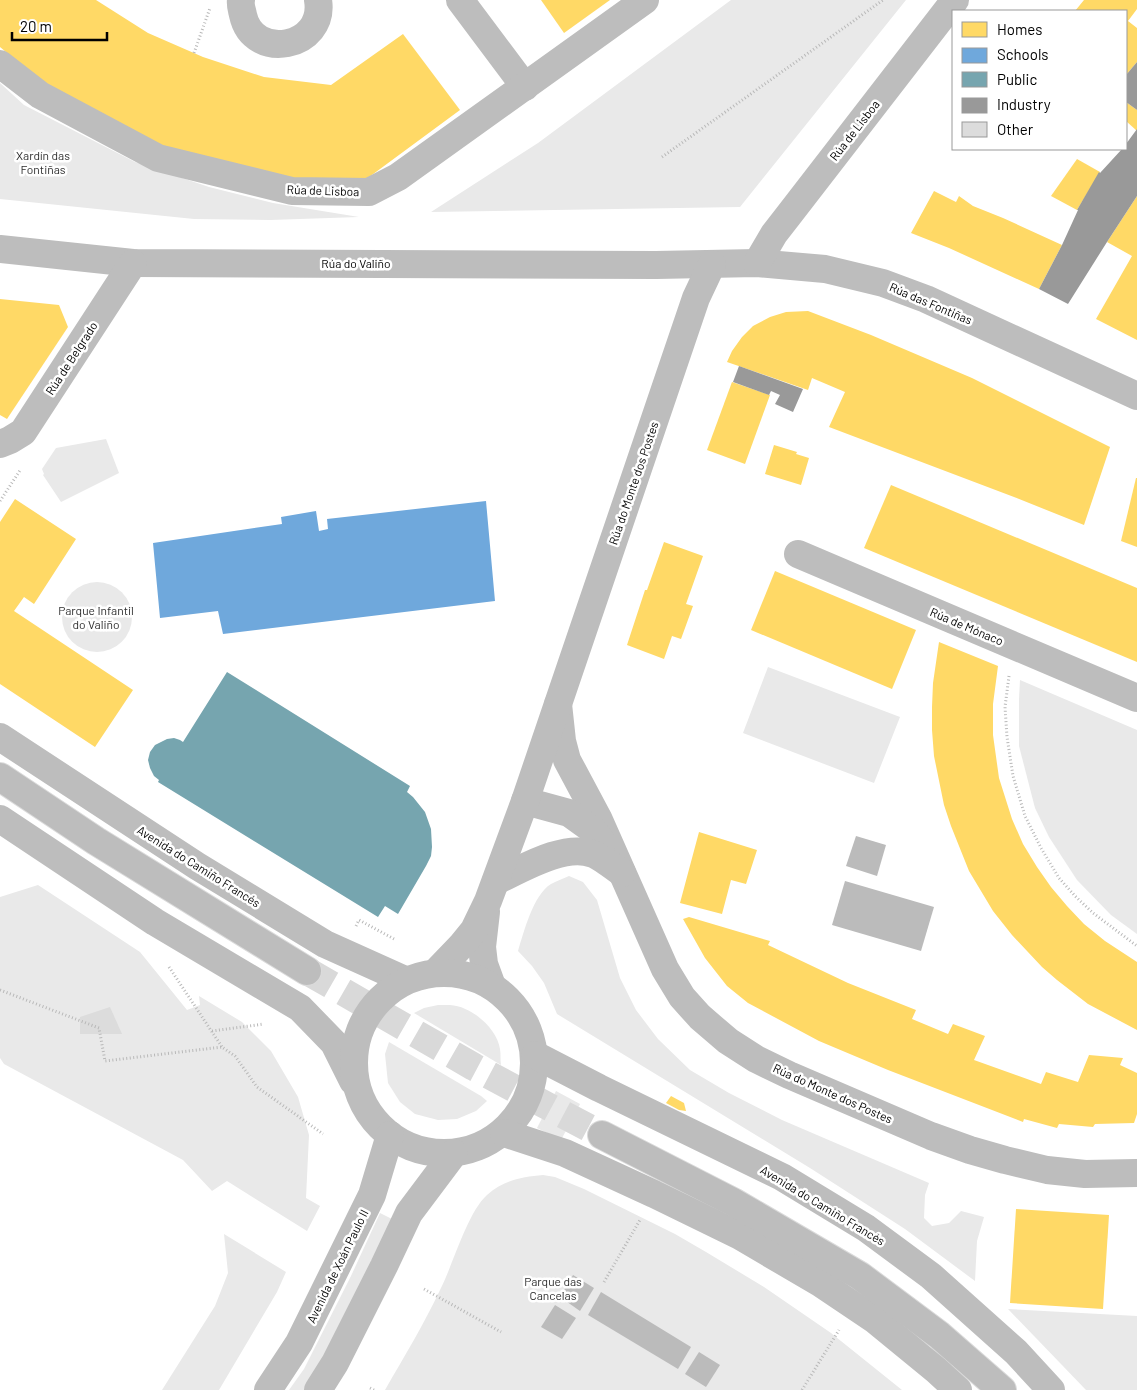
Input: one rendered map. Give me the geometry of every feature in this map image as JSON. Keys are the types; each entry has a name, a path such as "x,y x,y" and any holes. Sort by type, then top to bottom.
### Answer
{"street":[{"path":"241,0 240,4 244,22 252,33 271,44 285,45 299,40 310,31 316,20 319,7 318,0"},
{"path":"460,0 525,87"},
{"name":"Rúa de Lisboa","path":"0,64 40,95 158,158 292,191 369,192 398,177 645,0"},
{"name":"Rúa de Lisboa","path":"757,263 774,234 955,0"},
{"name":"Rúa do Valiño","path":"0,249 133,263 712,264"},
{"name":"Rúa de Belgrado","path":"0,444 22,432 133,263"},
{"name":"Rúa das Fontiñas","path":"712,264 757,263 825,270 883,283 926,299 1137,396"},
{"name":"Rúa do Monte dos Postes","path":"436,972 474,930 492,891 526,801 696,298 712,264"},
{"name":"Rúa de Mónaco","path":"798,554 1137,698"},
{"name":"Rúa do Monte dos Postes","path":"558,704 562,741 567,760 598,818 665,969 682,997 714,1029 756,1059 789,1075 931,1136 979,1153 1047,1170 1085,1174 1137,1173"},
{"name":"Avenida do Camiño Francés","path":"0,737 197,866 325,944 405,980"},
{"path":"0,778 96,841 307,971"},
{"name":"Rúa do Monte dos Postes","path":"526,801 570,813 594,832 622,874"},
{"path":"0,819 155,922 300,1008 334,1043 360,1096 372,1117 390,1135 410,1146 431,1152 454,1152 480,1146 504,1133 525,1105 533,1080 535,1055 528,1028 513,1004 492,986 466,974 436,972 405,980 383,996 366,1017 356,1042 354,1069 360,1096"},
{"path":"492,891 554,855 572,851 594,854 622,874"},
{"name":"Rúa do Monte dos Postes","path":"492,891 482,946 484,964 492,986"},
{"name":"Avenida do Camiño Francés","path":"535,1055 782,1177 866,1228 931,1276 1016,1352 1051,1390"},
{"path":"504,1133 565,1153 740,1236 820,1284 875,1320 958,1390"},
{"name":"Avenida de Xoán Paulo II","path":"268,1390 299,1342 372,1195 390,1135"},
{"path":"602,1135 733,1202 860,1276 939,1335 1002,1390"},
{"path":"318,1390 335,1363 410,1213 454,1152"}],"path":[{"path":"194,53 212,0"},
{"path":"662,156 883,0"},
{"path":"1009,672 1005,707 1007,737 1013,776 1025,816 1059,878 1093,913 1137,946"},
{"path":"165,960 222,1047 235,1056 257,1087 323,1134"},
{"path":"0,990 99,1028 105,1061 222,1047"},
{"path":"212,1031 264,1024"},
{"path":"604,1282 642,1217"},
{"path":"424,1289 501,1332"},
{"path":"802,1390 842,1325"}],"green space":[{"path":"731,0 906,0 740,207 431,212 538,143"},
{"name":"Xardín das Fontiñas","path":"0,83 24,105 135,162 209,187 273,203 359,217 270,220 194,219 0,199"},
{"path":"106,439 119,473 61,502 43,475 42,469 56,448"},
{"name":"Parque Infantil do Valiño","path":"97,582 116,588 126,598 132,617 126,636 116,646 97,652 78,646 68,636 62,617 68,598 78,588"},
{"path":"768,667 900,717 874,783 743,733"},
{"path":"1020,680 1137,730 1137,934 1111,915 1077,880 1049,837 1035,808 1019,746"},
{"path":"569,876 583,882 597,900 620,978 636,1010 658,1039 690,1070 729,1093 782,1120 929,1183 925,1195 924,1218 932,1226 949,1223 961,1211 984,1217 977,1241 975,1281 905,1229 810,1168 557,1014 544,983 518,951 526,924 539,896 551,884"},
{"path":"38,885 140,952 187,1010 200,1005 199,996 242,1022 271,1051 298,1097 309,1135 306,1198 320,1206 307,1231 227,1181 212,1191 183,1160 4,1064 0,1058 0,897"},
{"path":"438,1005 458,1006 482,1019 498,1041 501,1065 414,1013 424,1008"},
{"path":"389,1042 487,1101 476,1111 457,1119 438,1120 415,1114 400,1102 388,1083 385,1054"},
{"path":"556,1091 580,1104 561,1140 537,1128"},
{"name":"Parque das Cancelas","path":"543,1175 555,1177 584,1189 675,1234 706,1252 764,1287 831,1333 902,1390 385,1390 434,1303 467,1226 480,1203 493,1190 506,1183 520,1178"},
{"path":"380,1213 392,1219 348,1314 304,1390 289,1390 304,1369 351,1276"},
{"path":"224,1234 286,1272 277,1292 219,1390 162,1390 215,1306 228,1273"},
{"path":"1008,1309 1137,1316 1137,1390 1086,1390"}],"shaded area":[{"path":"856,836 886,845 877,876 846,866"},
{"path":"845,881 934,907 921,951 832,925"},
{"path":"573,1275 594,1288 580,1311 560,1297"},
{"path":"601,1292 691,1347 678,1369 588,1315"},
{"path":"555,1305 576,1318 562,1339 541,1327"},
{"path":"699,1352 720,1365 706,1387 685,1374"}],"building: Homes":[{"path":"0,0 96,0 148,33 203,57 264,77 331,85 403,34 460,110 361,183 315,183 169,149 42,82 0,47"},
{"path":"541,0 610,0 564,33"},
{"path":"1084,0 1137,0 1137,9 1128,21 1137,28 1137,62 1127,74 1127,10 1076,10"},
{"path":"1127,103 1137,110 1137,131 1127,122"},
{"path":"1077,159 1100,172 1077,210 1051,196"},
{"path":"934,191 956,202 959,196 973,206 1062,245 1039,289 911,233"},
{"path":"1137,196 1137,340 1096,319 1132,256 1107,242"},
{"path":"0,299 59,305 68,327 7,419 0,415"},
{"path":"808,311 871,335 972,378 1110,447 1084,525 829,427 845,392 812,378 808,390 727,362 742,337 753,326 770,317 786,312"},
{"path":"732,382 770,395 745,464 707,450"},
{"path":"774,445 809,458 801,485 765,474"},
{"path":"1137,478 1137,547 1121,541"},
{"path":"891,485 1137,588 1137,662 864,548"},
{"path":"15,499 76,539 34,604 24,597 14,611 133,690 95,747 0,684 0,522"},
{"path":"664,542 703,556 686,604 693,606 681,639 672,636 664,659 627,645 645,590 647,590"},
{"path":"775,571 916,630 892,689 751,630"},
{"path":"939,642 998,666 993,704 993,735 999,778 1012,819 1023,844 1037,867 1067,906 1084,924 1105,941 1137,962 1137,1030 1088,1004 1042,967 1012,935 993,911 969,871 944,805 934,756 932,730 933,683"},
{"path":"699,832 757,850 746,884 731,880 722,914 680,903"},
{"path":"689,917 770,941 768,945 848,983 916,1010 912,1019 948,1034 953,1024 985,1036 974,1060 1041,1084 1046,1072 1078,1082 1089,1055 1123,1058 1120,1065 1137,1073 1137,1114 1134,1123 1095,1124 1093,1127 1059,1124 1057,1128 1024,1119 1023,1122 819,1041 748,1003 727,986 705,958 683,919"},
{"path":"671,1096 684,1103 686,1111 679,1110 666,1103"},
{"path":"1016,1209 1109,1215 1103,1309 1010,1303"}],"building: Schools":[{"path":"486,501 495,601 223,634 218,611 160,618 153,543 282,524 281,517 316,511 319,531 328,529 327,519"}],"building: Public":[{"path":"227,672 410,786 407,792 425,812 431,829 432,847 431,856 426,866 398,914 385,906 378,917 158,782 159,780 154,776 150,768 148,760 150,752 155,745 167,739 174,738 183,742"}],"building: Industry":[{"path":"1137,62 1137,110 1127,103 1127,74"},
{"path":"1137,129 1137,196 1068,304 1039,289 1062,245 1077,210 1099,172 1121,150 1127,150 1127,143"},
{"path":"739,366 803,389 793,412 775,404 780,395 771,391 769,395 733,382"}],"building: Other":[{"path":"110,1007 122,1034 80,1034 80,1017"}],"tunnel":[{"path":"307,971 474,1067 602,1135"}]}
